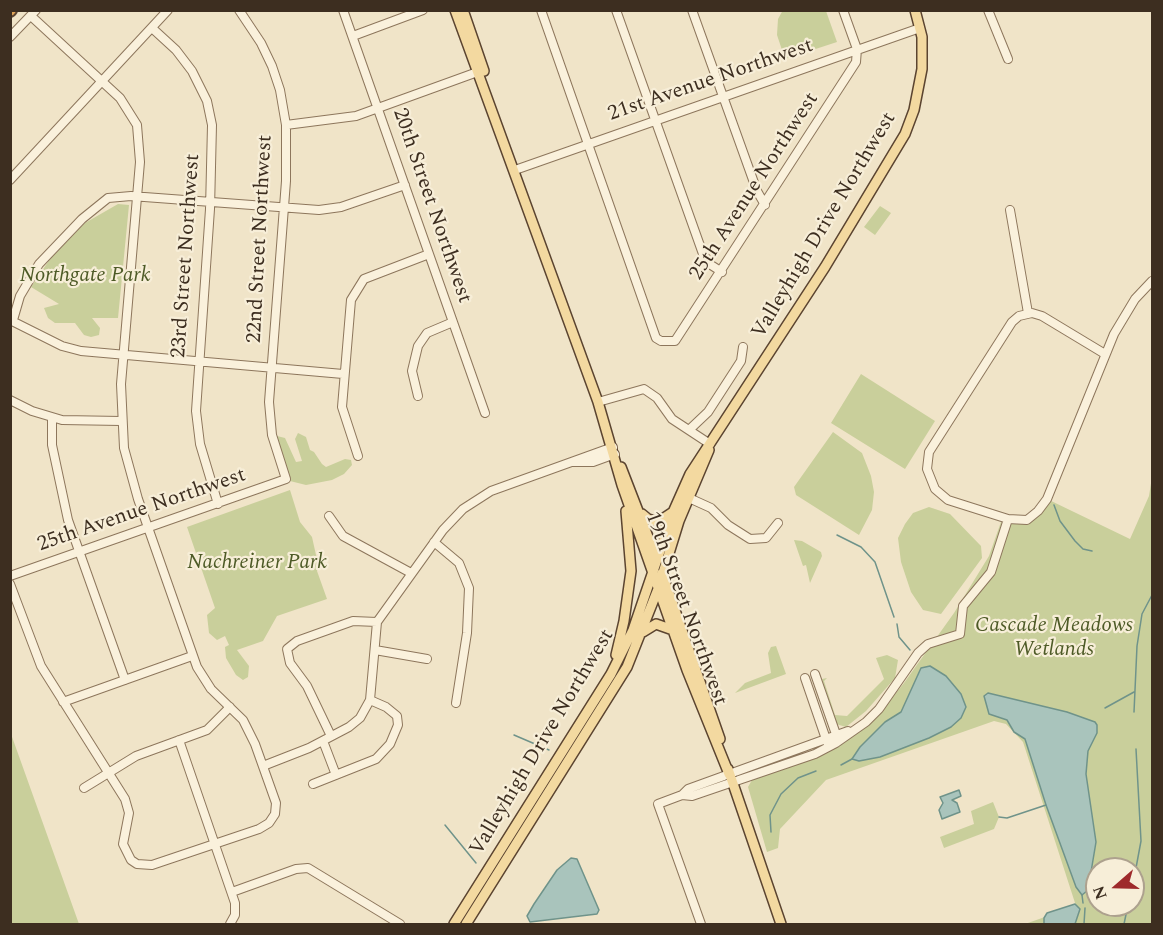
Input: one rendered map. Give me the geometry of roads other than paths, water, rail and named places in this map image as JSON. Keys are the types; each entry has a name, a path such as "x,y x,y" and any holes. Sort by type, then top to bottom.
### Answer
{"main road":[{"name":"19th Street Northwest","path":"455,10 481,71"},
{"name":"19th Street Northwest","path":"463,10 514,170 614,450 637,503 657,560"},
{"name":"Valleyhigh Drive Northwest","path":"658,574 657,560 674,510 690,474 825,267 905,134 914,110 922,69 920,28 915,10"},
{"name":"Valleyhigh Drive Northwest","path":"454,924 611,674 658,574 704,467 710,444"},
{"name":"19th Street Northwest","path":"614,450 622,485 710,710 730,778"},
{"path":"611,674 624,621 631,571 630,532 622,485"},
{"path":"637,503 645,517 654,522 665,519 674,510"},
{"name":"19th Street Northwest","path":"658,574 658,589 730,778 781,924"},
{"name":"Valleyhigh Drive Northwest","path":"466,924 613,693 643,632 658,589"},
{"path":"643,632 656,624 673,630"}],"street":[{"path":"10,180 168,10"},
{"name":"22nd Street Northwest","path":"239,10 261,43 272,66 280,90 286,124 284,209 269,417 272,435 286,479"},
{"name":"20th Street Northwest","path":"343,10 485,413"},
{"path":"353,36 423,10"},
{"path":"541,10 588,144"},
{"path":"616,10 703,254 711,265 722,272"},
{"path":"692,10 756,191 765,205"},
{"path":"843,10 857,49"},
{"path":"988,10 1008,59"},
{"path":"10,37 33,13 127,105 137,125 140,143 138,196 123,355 121,422 129,469 192,656 206,683 247,725 276,802 273,818 263,828 152,865 137,864 131,860 123,844 129,808 109,771 37,658 10,584"},
{"name":"23rd Street Northwest","path":"152,28 187,63 207,102 213,136 211,202 196,395 198,434 218,504"},
{"name":"21st Avenue Northwest","path":"514,170 920,28"},
{"name":"25th Avenue Northwest","path":"588,144 656,338 661,341 675,341 853,69 858,56 857,49"},
{"path":"286,124 344,119 481,71"},
{"path":"343,374 67,348 12,320 18,301 33,272 82,219 108,198 138,196 284,209 333,208 405,185"},
{"path":"1010,210 1028,313"},
{"path":"358,456 342,407 351,300 359,284 380,271 429,254"},
{"path":"1105,354 1042,316 1028,313 1012,322 930,452 927,469 930,480 938,492 948,500 1008,519 1027,520 1044,506 1105,354 1124,315 1152,281"},
{"path":"418,396 412,375 418,346 427,333 453,322"},
{"path":"689,430 708,412 741,361 743,346"},
{"path":"598,402 644,388 657,398 672,419 710,444"},
{"path":"10,400 51,418 80,422 121,422"},
{"path":"51,418 52,445 64,507 125,680"},
{"path":"263,766 327,739 355,723 370,700 377,622 454,516 481,496 573,461 593,462 614,450"},
{"name":"25th Avenue Northwest","path":"10,576 286,479"},
{"path":"689,498 711,508 728,525 750,539 766,538 778,523"},
{"path":"329,516 343,536 411,573"},
{"path":"701,924 658,804 682,795 688,789 730,778 828,743 866,722 885,703 918,653 928,644 960,634 963,606 991,572 1008,519"},
{"path":"434,542 459,563 469,588 466,647 456,703"},
{"path":"336,775 327,739 307,686 290,663 287,649 297,641 353,621 377,622"},
{"path":"375,650 427,659"},
{"path":"63,702 192,656"},
{"path":"815,674 838,738"},
{"path":"805,678 828,743"},
{"path":"313,784 376,759 385,751 398,724 394,712 370,700"},
{"path":"84,788 136,756 210,728 230,707"},
{"path":"178,740 232,892 236,911 230,924"},
{"path":"232,892 306,867 400,924"}],"water":[{"path":"930,666 946,676 961,694 966,707 961,718 951,727 929,738 880,757 859,761 852,759 860,747 885,722 901,712 921,668"},
{"path":"988,693 1067,712 1095,722 1097,725 1097,733 1088,751 1086,774 1096,842 1094,857 1085,857 1085,892 1082,895 1076,887 1046,805 1025,739 1014,732 1007,720 989,714 984,696"},
{"path":"959,790 961,796 952,800 957,803 960,812 942,819 939,810 943,803 940,797"},
{"path":"571,858 577,859 599,910 597,914 530,922 527,916 534,904 557,870"},
{"path":"1075,904 1080,909 1075,924 1044,924 1047,913"}],"waterway":[{"path":"1054,505 1060,521 1075,541 1083,549 1092,551"},
{"path":"837,535 861,547 875,562 894,617"},
{"path":"1134,712 1137,646 1142,614 1152,595"},
{"path":"897,624 899,637 910,650"},
{"path":"1105,708 1134,692"},
{"path":"514,735 549,750"},
{"path":"1136,749 1141,841 1138,857"},
{"path":"841,765 852,759"},
{"path":"771,832 770,815 781,794 798,778 816,771"},
{"path":"999,817 1007,818 1046,805"},
{"path":"445,825 476,863"},
{"path":"1082,895 1083,903"},
{"path":"1084,924 1085,908"},
{"path":"1124,924 1125,917"}],"park label":[{"name":"Northgate Park","path":"85,277"},
{"name":"Nachreiner Park","path":"257,564"},
{"name":"Cascade Meadows Wetlands","path":"1054,639"}]}
